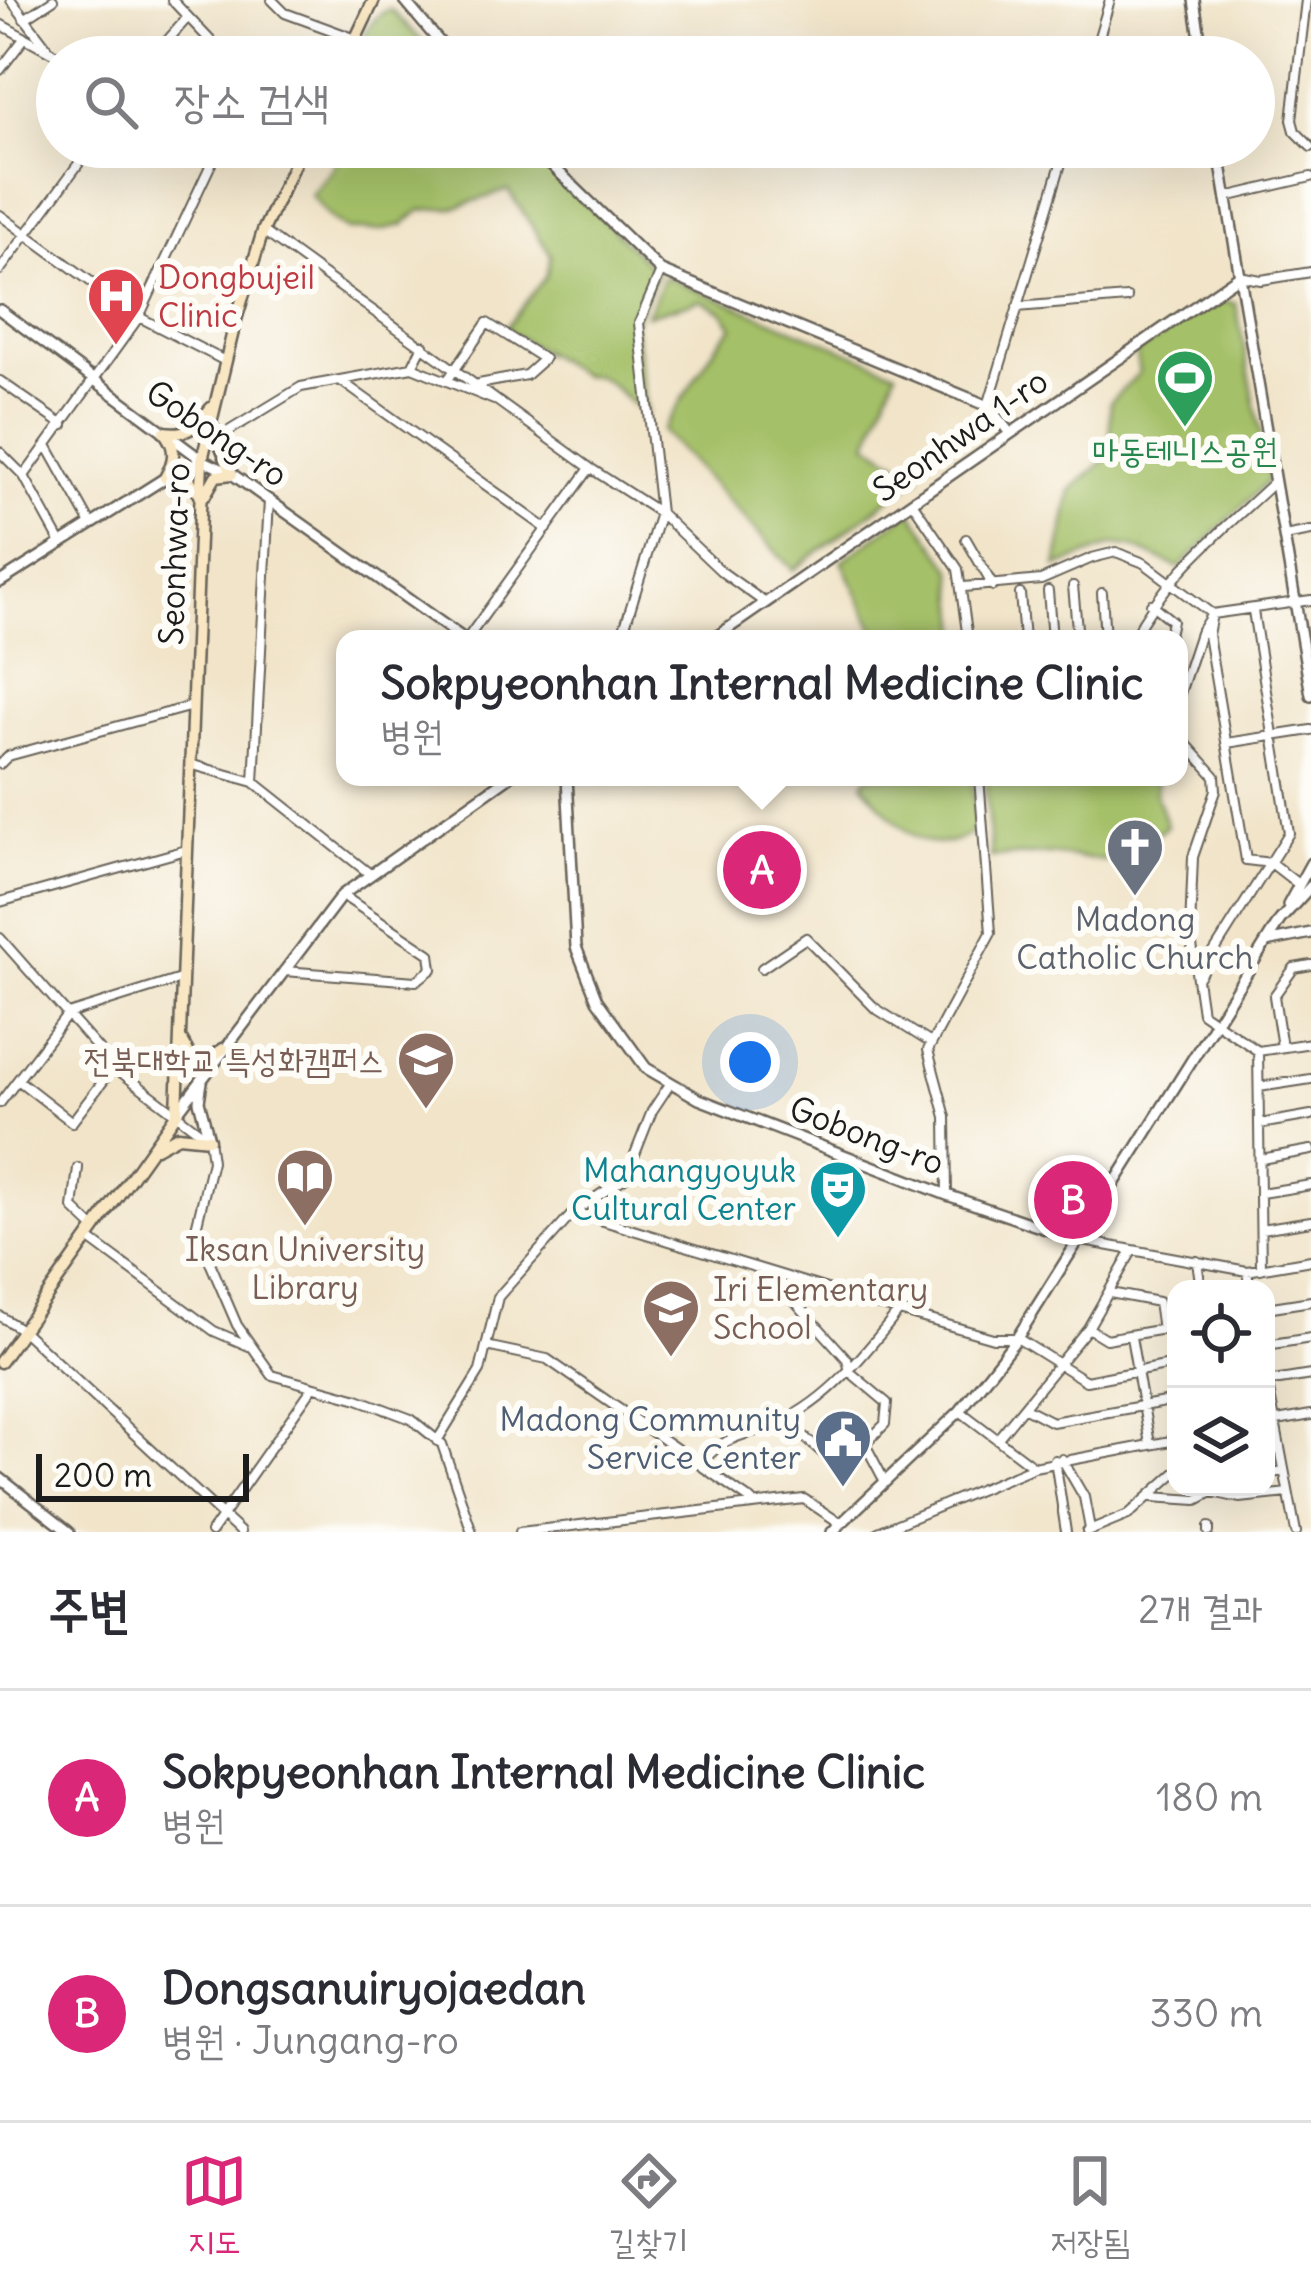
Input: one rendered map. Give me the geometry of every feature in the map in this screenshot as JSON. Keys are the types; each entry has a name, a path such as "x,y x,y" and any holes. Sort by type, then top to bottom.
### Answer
{"main road":[{"path":"357,36 374,0"},
{"name":"Seonhwa-ro","path":"177,1113 202,460 263,231 292,168"},
{"path":"164,432 190,431 216,400"},
{"path":"165,478 184,473 203,499 217,476 232,474 215,438 216,400"},
{"path":"164,432 173,451 165,478"},
{"path":"180,1038 193,1061 200,1064 224,1049"},
{"path":"0,1361 177,1113"},
{"path":"149,1153 178,1136 209,1139"}],"street":[{"path":"11,0 39,36"},
{"path":"24,20 53,0"},
{"path":"172,0 206,36"},
{"path":"272,0 285,13 348,36"},
{"path":"404,0 434,36"},
{"path":"1099,36 1110,0"},
{"path":"1194,0 1200,36"},
{"path":"1306,0 1292,120 1295,131 1311,147"},
{"path":"171,36 188,17"},
{"path":"0,24 36,46"},
{"path":"0,70 23,40"},
{"path":"0,270 76,168"},
{"path":"24,476 139,317 209,168"},
{"path":"554,168 662,272 988,406 1009,432"},
{"path":"988,406 1060,168"},
{"path":"1221,168 1273,483 1295,602 1306,633 1311,694"},
{"path":"1226,197 1311,177"},
{"path":"0,215 139,317 225,362"},
{"path":"263,231 590,468 661,513 722,572 764,602"},
{"path":"624,630 661,513 639,323 662,272"},
{"path":"1239,276 1261,280 1311,272"},
{"name":"Seonhwa 1-ro","path":"725,630 1239,276"},
{"path":"1217,291 1235,292 1243,302"},
{"path":"1017,308 1127,298"},
{"name":"Gobong-ro","path":"0,310 202,460 232,474 452,630"},
{"path":"447,381 487,322 544,359 526,375 479,384"},
{"path":"412,367 423,345"},
{"path":"0,582 165,478 202,460 215,438 301,387 412,367 501,403"},
{"path":"0,380 63,425"},
{"path":"341,381 547,529"},
{"path":"48,447 92,524"},
{"path":"0,452 24,476 61,543"},
{"path":"472,630 590,468"},
{"path":"1137,630 1150,604 1170,582 1273,483"},
{"path":"254,782 269,500"},
{"path":"912,502 958,569 967,630"},
{"path":"1284,536 1311,531"},
{"path":"966,539 993,586"},
{"path":"964,587 1041,580 1092,557 1116,552 1144,563 1212,614 1311,600"},
{"path":"1073,586 1077,630"},
{"path":"1048,591 1051,630"},
{"path":"1102,593 1104,630"},
{"path":"1020,594 1022,630"},
{"path":"1150,604 1172,621 1170,630"},
{"path":"1197,980 1289,833 1253,611"},
{"path":"1188,669 1212,614"},
{"path":"1212,614 1208,635 1246,860 1271,863 1298,884"},
{"path":"0,764 4,752 195,705"},
{"path":"1227,743 1311,730"},
{"path":"1188,746 1215,776 1216,790 1193,857 1190,931 1202,1013 1258,1051 1311,1043"},
{"path":"193,765 254,782 370,874"},
{"path":"177,1113 342,895 495,786"},
{"name":"Gobong-ro","path":"566,786 572,909 581,964 622,1038 646,1068 670,1084 947,1195 1078,1240 1247,1271 1311,1260"},
{"path":"947,1195 946,1118 928,1050 992,934 980,786"},
{"path":"0,902 188,849"},
{"path":"836,1528 960,1411 1017,1338 1266,943 1311,863"},
{"path":"1280,920 1311,886"},
{"path":"284,971 416,981 432,969 430,954 342,895"},
{"path":"1266,943 1311,933"},
{"path":"0,938 114,1067 209,1139"},
{"path":"762,968 806,938 875,1008 931,1043"},
{"path":"1282,1047 1274,996 1294,968 1311,965"},
{"path":"0,1103 68,1014 180,979"},
{"path":"1258,1051 1261,1268"},
{"path":"18,1081 72,1122 114,1067"},
{"path":"203,1077 199,1101 212,1161 196,1228 250,1347 272,1376 411,1419 442,1444 472,1532"},
{"path":"1259,1087 1311,1079"},
{"path":"437,1441 480,1371 499,1297 574,1212 626,1177 652,1111 670,1084"},
{"path":"1260,1124 1311,1115"},
{"path":"1261,1159 1311,1150"},
{"path":"78,1168 73,1208 90,1233 214,1331 250,1347"},
{"path":"1261,1193 1311,1185"},
{"path":"574,1212 992,1338 1017,1338 1086,1381 1167,1366"},
{"path":"1261,1229 1311,1221"},
{"path":"999,1437 1088,1328 1132,1251"},
{"path":"1197,1261 1200,1280"},
{"path":"1247,1271 1248,1280"},
{"path":"785,1420 826,1456 865,1444 877,1435 889,1413 883,1397 850,1372 847,1360 792,1298 798,1281"},
{"path":"1110,1293 1158,1302 1162,1330"},
{"path":"1275,1307 1311,1301"},
{"path":"701,1463 722,1440 785,1420 850,1372 899,1311"},
{"path":"0,1316 22,1330 240,1532"},
{"path":"1088,1328 1106,1339 1167,1329"},
{"path":"1131,1336 1150,1444"},
{"path":"1275,1344 1311,1338"},
{"path":"486,1346 547,1359 754,1502"},
{"path":"1275,1377 1311,1375"},
{"path":"211,1532 313,1387"},
{"path":"1025,1408 1052,1422 1167,1402"},
{"path":"960,1411 1034,1466"},
{"path":"1275,1421 1311,1415"},
{"path":"1275,1436 1295,1532"},
{"path":"878,1532 1034,1466 1167,1441"},
{"path":"865,1444 884,1480"},
{"path":"1275,1450 1280,1449"},
{"path":"1059,1459 1084,1497 1088,1531 1128,1515 1167,1481"},
{"path":"1059,1459 1066,1532"},
{"path":"1275,1472 1284,1471"},
{"path":"0,1478 69,1532"},
{"path":"1151,1497 1198,1500 1212,1492 1240,1498 1288,1493"},
{"path":"520,1532 804,1499 836,1528 851,1532"},
{"path":"601,1520 604,1532"}],"green space":[{"path":"390,9 417,36 364,36"},
{"path":"334,168 551,168 657,273 634,323 647,412 601,378 583,376 505,329 546,276 551,255 508,190 453,208 421,210 403,225 380,230 348,230 331,219 311,195"},
{"path":"664,276 896,371 868,443 920,476 793,570 662,431 733,327 723,312 701,300 647,315"},
{"name":"마동테니스공원","path":"1214,299 1236,304 1269,480 1179,568 1132,547 1113,545 1057,567 1071,490 1111,455 1110,402 1139,373 1136,353"},
{"path":"911,511 953,570 960,630 875,630 842,561"},
{"path":"865,786 973,786 977,829 958,840 927,842 887,812"},
{"path":"986,786 1156,786 1167,826 1123,863 1048,854 991,857"}],"place":[{"name":"Dongbujeil Clinic","path":"116,347"},
{"name":"마동테니스공원","path":"1185,429"},
{"name":"Sokpyeonhan Internal Medicine Clinic","path":"762,870"},
{"name":"Madong Catholic Church","path":"1135,898"},
{"name":"전북대학교 특성화캠퍼스","path":"426,1111"},
{"name":"Dongsanuiryojaedan","path":"1073,1200"},
{"name":"Iksan University Library","path":"305,1228"},
{"name":"Mahangyoyuk Cultural Center","path":"838,1240"},
{"name":"Iri Elementary School","path":"671,1359"},
{"name":"Madong Community Service Center","path":"843,1489"}]}
